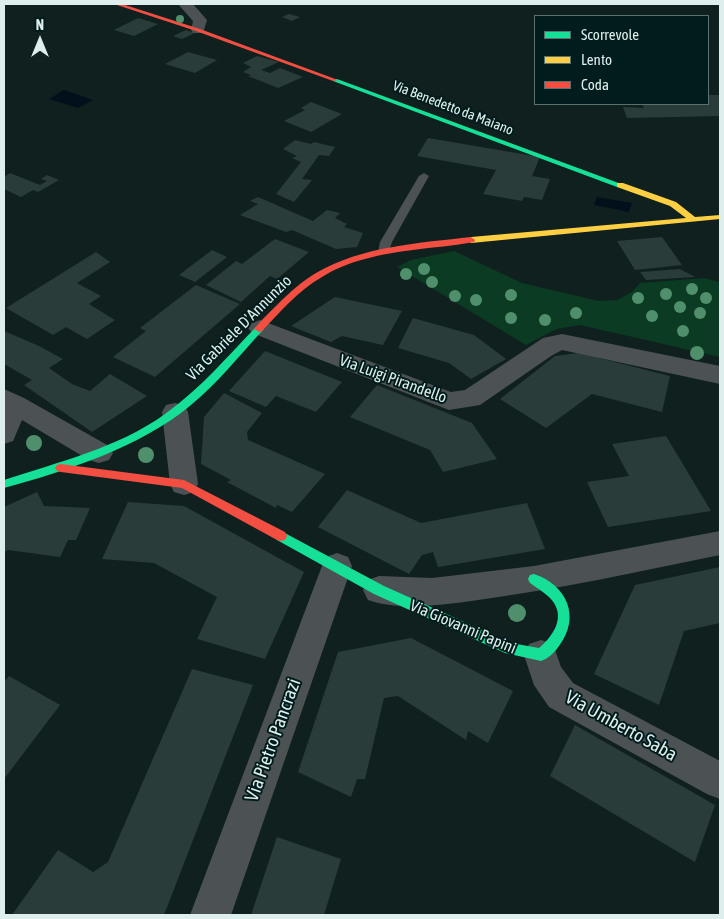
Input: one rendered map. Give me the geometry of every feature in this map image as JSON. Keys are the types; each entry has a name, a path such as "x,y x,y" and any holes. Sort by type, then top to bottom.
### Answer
{"street":[{"name":"Via Benedetto da Maiano","path":"117,4 198,30 673,204 694,220"},
{"path":"185,4 200,20 198,30"},
{"name":"Via Gabriele D'Annunzio","path":"4,484 100,452 142,432 175,412 187,403 293,294 319,275 343,263 384,252 432,244 720,217"},
{"name":"Via Luigi Pirandello","path":"260,328 449,401 471,399 542,350 552,344 562,342 596,347 720,375"},
{"path":"4,434 10,401 100,452"},
{"path":"175,412 184,484"},
{"name":"Via Giovanni Papini","path":"52,467 184,484 379,590 510,649 541,655"},
{"name":"Via Giovanni Papini","path":"379,590 432,592 534,578 720,543"},
{"name":"Via Pietro Pancrazi","path":"210,915 337,566"},
{"path":"534,578 557,597 564,612 559,636 551,649 541,655"},
{"name":"Via Umberto Saba","path":"541,655 546,674 561,695 720,781"}],"lane":[{"path":"384,252 386,242 424,176"}],"green space":[{"path":"454,251 522,283 599,301 617,300 632,292 640,283 704,278 720,282 720,357 580,325 557,329 526,345 397,267 411,260"}],"water":[{"path":"64,90 93,100 78,108 49,99"},
{"path":"597,197 632,203 629,212 594,205"}],"building":[{"path":"289,14 300,17 292,21 282,17"},
{"path":"138,18 158,24 134,36 114,30"},
{"path":"186,30 195,33 182,39 173,36"},
{"path":"188,52 217,60 195,73 165,64"},
{"path":"257,56 279,62 261,70 270,73 280,68 303,77 278,88 248,76 251,75 243,72 251,67 243,63"},
{"path":"709,95 720,95 720,116 627,118 623,107 644,108 642,105 709,105"},
{"path":"311,102 342,114 311,132 284,121 305,110 301,108"},
{"path":"428,138 540,157 532,176 550,179 542,200 524,197 522,201 483,194 496,170 417,156"},
{"path":"295,140 335,147 329,156 319,155 302,179 312,180 294,202 276,194 301,162 292,158 297,156 283,149"},
{"path":"10,173 40,185 47,181 41,179 47,175 59,180 38,192 33,190 21,197 4,189 4,177"},
{"path":"258,197 313,221 327,210 340,213 335,218 347,224 344,227 363,233 357,247 336,249 292,230 286,232 240,215 258,204 250,201"},
{"path":"662,237 682,265 635,270 617,241"},
{"path":"275,239 309,252 277,279 270,276 241,302 206,285 236,261 242,264"},
{"path":"212,250 227,257 195,282 179,275"},
{"path":"96,252 110,262 77,283 101,296 89,304 115,320 87,339 66,327 53,335 6,308"},
{"path":"680,269 695,277 646,280 640,272"},
{"path":"196,285 240,304 155,377 113,357 146,331 140,328"},
{"path":"335,297 402,311 383,345 342,336 331,342 291,326"},
{"path":"413,318 474,335 506,359 471,379 449,363 398,348"},
{"path":"4,331 63,359 49,368 72,384 90,391 110,374 147,396 92,432 24,385 32,380 4,364"},
{"path":"265,351 342,382 316,412 276,396 266,407 229,391"},
{"path":"579,353 670,376 662,412 592,394 546,428 500,399 555,356"},
{"path":"377,385 472,423 497,459 443,472 430,450 350,417"},
{"path":"224,393 262,413 247,432 248,440 325,474 292,512 277,505 276,508 227,482 231,480 201,464 204,417"},
{"path":"666,436 711,511 608,527 587,482 629,476 612,444"},
{"path":"347,490 421,523 527,503 545,549 438,567 433,552 422,555 409,574 318,527"},
{"path":"37,492 44,506 90,508 76,540 68,540 60,557 8,550 4,552 4,507"},
{"path":"128,502 184,506 304,572 265,659 197,639 217,597 154,563 102,559"},
{"path":"720,567 720,623 684,631 659,705 594,674 635,585"},
{"path":"411,638 513,691 488,743 468,731 466,740 398,696 384,698 365,779 357,779 351,797 298,772 338,652"},
{"path":"192,669 253,685 164,915 12,915 58,850 93,872 108,862"},
{"path":"9,676 60,705 4,779 4,682"},
{"path":"575,725 715,805 695,862 550,776"},
{"path":"277,837 341,859 324,915 251,915"}],"traffic: fast":[{"path":"335,80 620,185"},
{"path":"4,484 100,452 146,431 167,418 206,386 259,329"},
{"path":"281,536 379,590 510,649 541,655 557,639 563,625 564,611 556,596 534,579"}],"traffic: slow":[{"path":"620,185 673,204 694,220"},
{"path":"471,240 720,217"}],"traffic: jam":[{"path":"117,4 198,30 335,80"},
{"path":"259,329 302,287 318,275 334,267 352,260 392,250 471,240"},
{"path":"61,468 184,484 281,536"}]}
